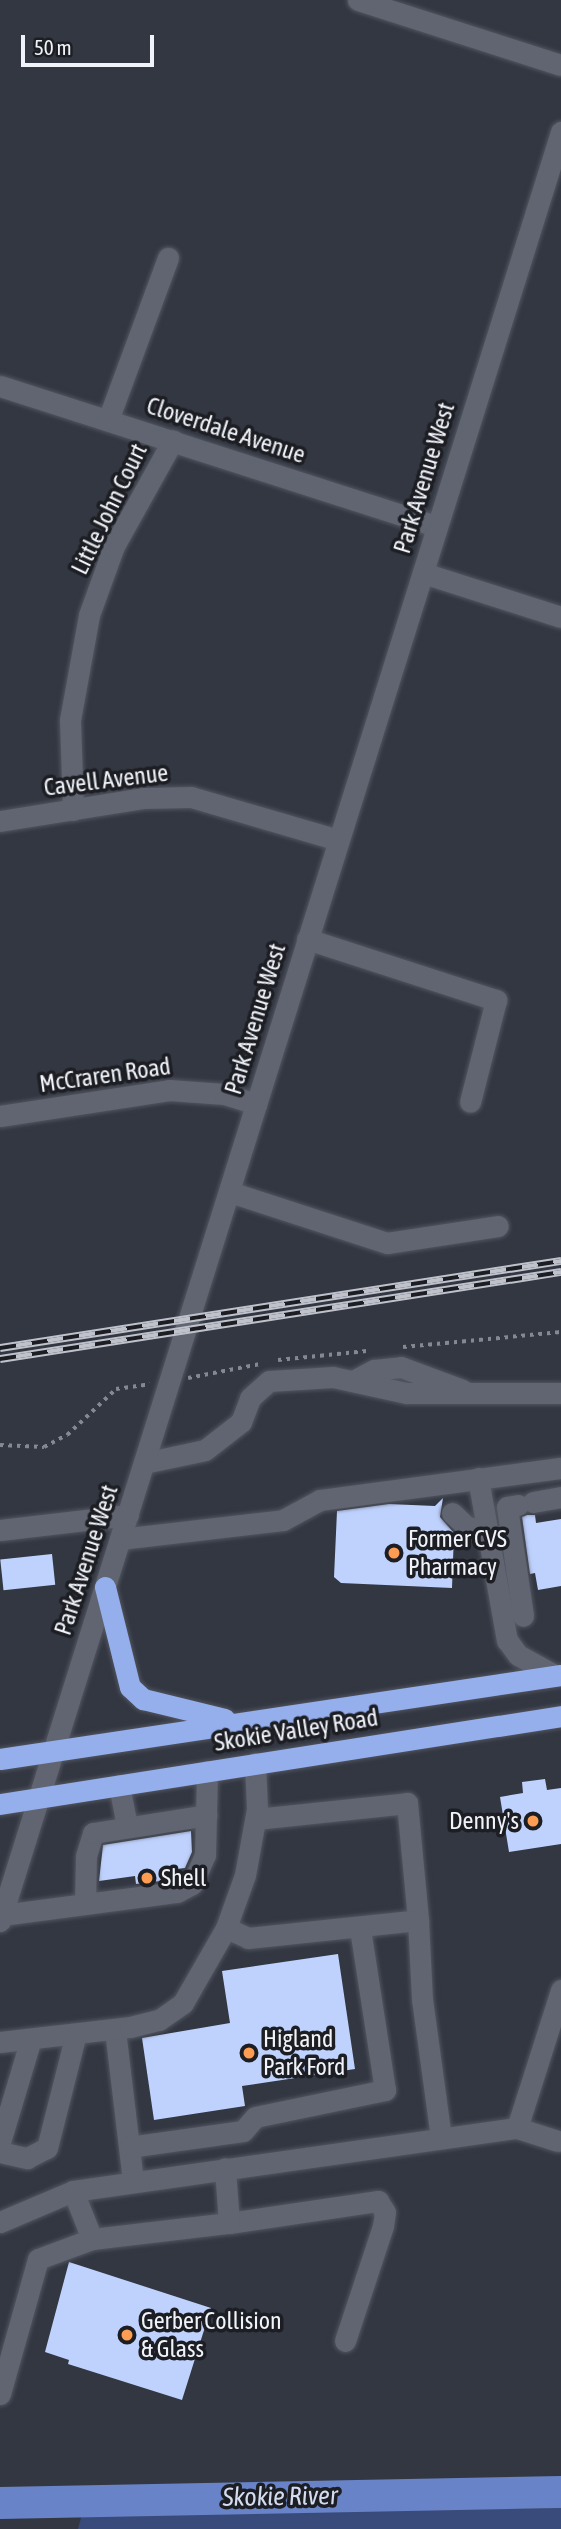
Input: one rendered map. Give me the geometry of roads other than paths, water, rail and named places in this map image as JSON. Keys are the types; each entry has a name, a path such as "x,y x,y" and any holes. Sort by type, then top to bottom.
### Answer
{"highway":[{"path":"105,1587 130,1688 143,1699 170,1708 240,1722"},
{"name":"Skokie Valley Road","path":"0,1759 559,1675"},
{"name":"Skokie Valley Road","path":"0,1804 560,1717"}],"street":[{"path":"359,0 561,65"},
{"name":"Park Avenue West","path":"1,1918 423,573 435,526 561,132"},
{"path":"108,420 168,258"},
{"name":"Cloverdale Avenue","path":"0,386 435,526"},
{"name":"Little John Court","path":"73,810 70,720 89,615 114,546 173,440"},
{"path":"423,573 561,617"},
{"name":"Cavell Avenue","path":"0,821 191,797 338,840"},
{"path":"307,939 496,1000 470,1102"},
{"name":"McCraren Road","path":"0,1116 169,1090 223,1094 257,1104"},
{"path":"230,1192 387,1243 498,1226"},
{"path":"144,1463 205,1450 241,1422 250,1398 269,1381 333,1377 406,1393 561,1393"},
{"path":"120,1539 292,1516 320,1500 561,1468"},
{"path":"478,1478 507,1640 518,1655 559,1675"},
{"path":"423,1486 467,1527 487,1530"},
{"path":"523,1616 507,1507 561,1496"},
{"path":"0,1530 128,1515"},
{"path":"0,2042 30,2042 115,2030 159,2020 183,2003 226,1928 251,1855 256,1819 255,1763"},
{"path":"1,1918 177,1892 192,1884 205,1855 207,1771"},
{"path":"119,1785 127,1826"},
{"path":"256,1819 407,1803 422,1999 441,2138"},
{"path":"85,1904 88,1842 102,1830 207,1815"},
{"path":"226,1928 248,1938 418,1920"},
{"path":"129,2147 243,2131 255,2117 385,2090 360,1928"},
{"path":"517,2128 561,1990"},
{"path":"115,2030 133,2182"},
{"path":"0,2152 27,2158 47,2148 75,2037"},
{"path":"0,2142 30,2042"},
{"path":"2,2221 74,2191 225,2168 517,2128 558,2141"},
{"path":"225,2168 229,2223"},
{"path":"74,2191 92,2239"},
{"path":"0,2393 35,2264 92,2239 229,2223 378,2201 385,2212 383,2226 345,2341"}],"waterway":[{"name":"Skokie River","path":"0,2503 561,2492"}],"railway":[{"path":"0,1348 561,1261"},
{"path":"0,1359 561,1272"}],"place":[{"name":"Former CVS Pharmacy","path":"394,1553"},
{"name":"Denny's","path":"533,1821"},
{"name":"Shell","path":"147,1878"},
{"name":"Higland Park Ford","path":"249,2053"},
{"name":"Gerber Collision & Glass","path":"127,2335"}]}
